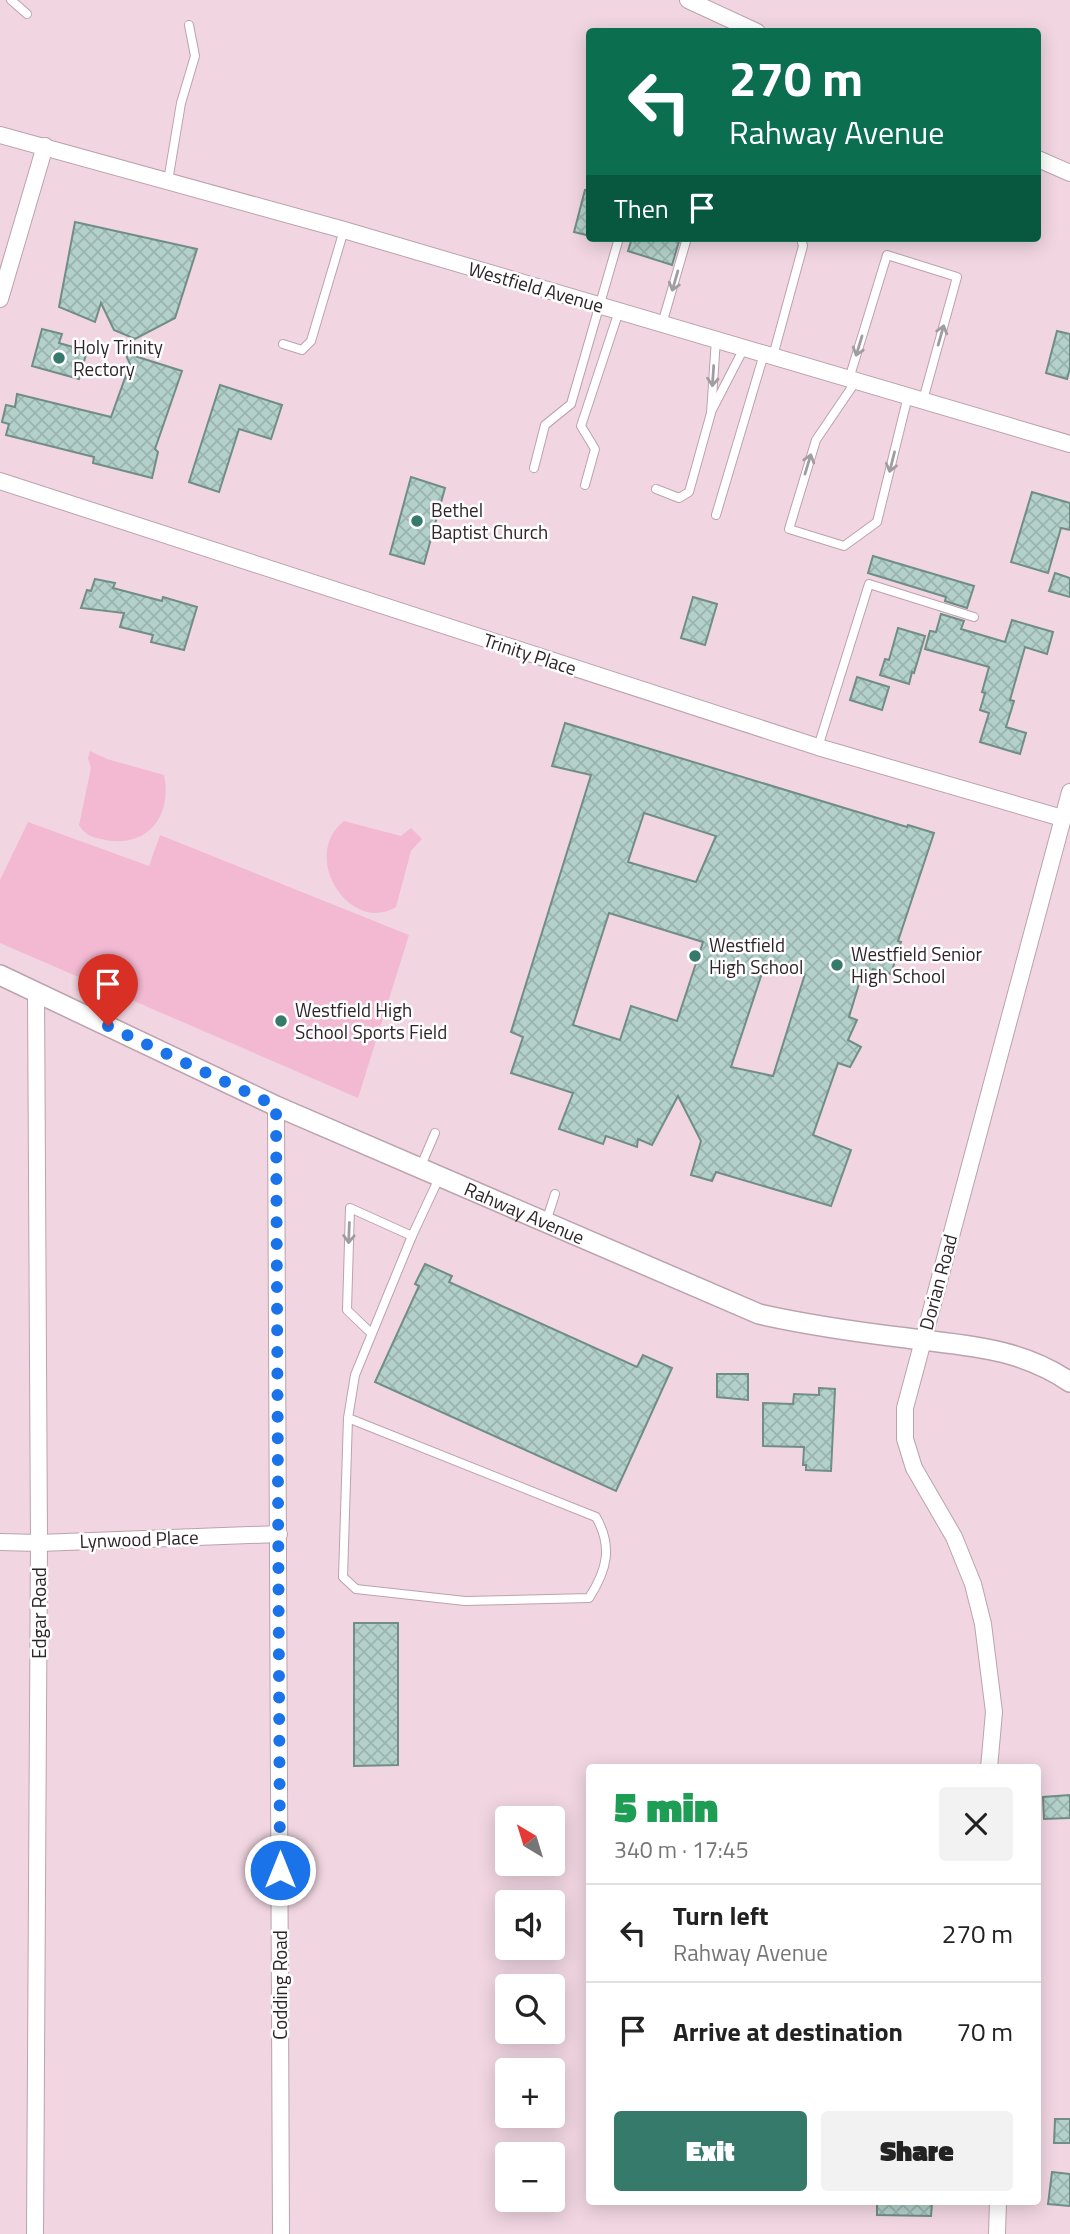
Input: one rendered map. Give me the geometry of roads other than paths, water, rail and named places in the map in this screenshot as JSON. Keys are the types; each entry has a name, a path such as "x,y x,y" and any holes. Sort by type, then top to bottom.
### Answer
{"street":[{"path":"688,0 748,28"},
{"name":"Westfield Avenue","path":"0,135 344,230 1070,443"},
{"path":"0,299 45,146"},
{"path":"1041,160 1070,173"},
{"name":"Trinity Place","path":"0,481 818,747 1062,818"},
{"name":"Dorian Road","path":"989,1764 994,1712 983,1624 973,1584 954,1538 914,1468 905,1439 905,1408 1070,792"},
{"name":"Rahway Avenue","path":"0,975 276,1106 759,1314 810,1326 1001,1350 1047,1366 1070,1382"},
{"name":"Edgar Road","path":"35,2234 39,1543 36,992"},
{"name":"Codding Road","path":"276,1106 281,2234"},
{"name":"Lynwood Place","path":"0,1542 39,1543 279,1534"},
{"path":"997,2234 998,2205"}],"lane":[{"path":"11,0 27,14"},
{"path":"168,181 181,103 195,56 190,25"},
{"path":"283,344 302,350 311,341 344,230"},
{"path":"534,468 545,425 570,404 618,242"},
{"path":"662,324 686,242"},
{"path":"716,515 803,246 802,242"},
{"path":"887,255 957,277 916,398 877,522 844,546 789,529 816,440 853,380 887,255"},
{"path":"585,485 595,449 581,426 619,311"},
{"path":"656,489 679,498 689,492 710,413 716,339"},
{"path":"710,413 744,348"},
{"path":"818,747 869,584 974,617"},
{"path":"420,1168 435,1133"},
{"path":"348,1418 596,1517 606,1535 604,1576 589,1598 465,1601 356,1589 344,1577 348,1418 355,1375 411,1236 440,1176"},
{"path":"546,1222 555,1194"},
{"path":"371,1333 347,1310 350,1208 411,1236"}],"place":[{"name":"Holy Trinity Rectory","path":"59,358"},
{"name":"Bethel Baptist Church","path":"417,521"},
{"name":"Westfield High School","path":"695,956"},
{"name":"Westfield Senior High School","path":"837,965"},
{"name":"Westfield High School Sports Field","path":"281,1021"}]}
